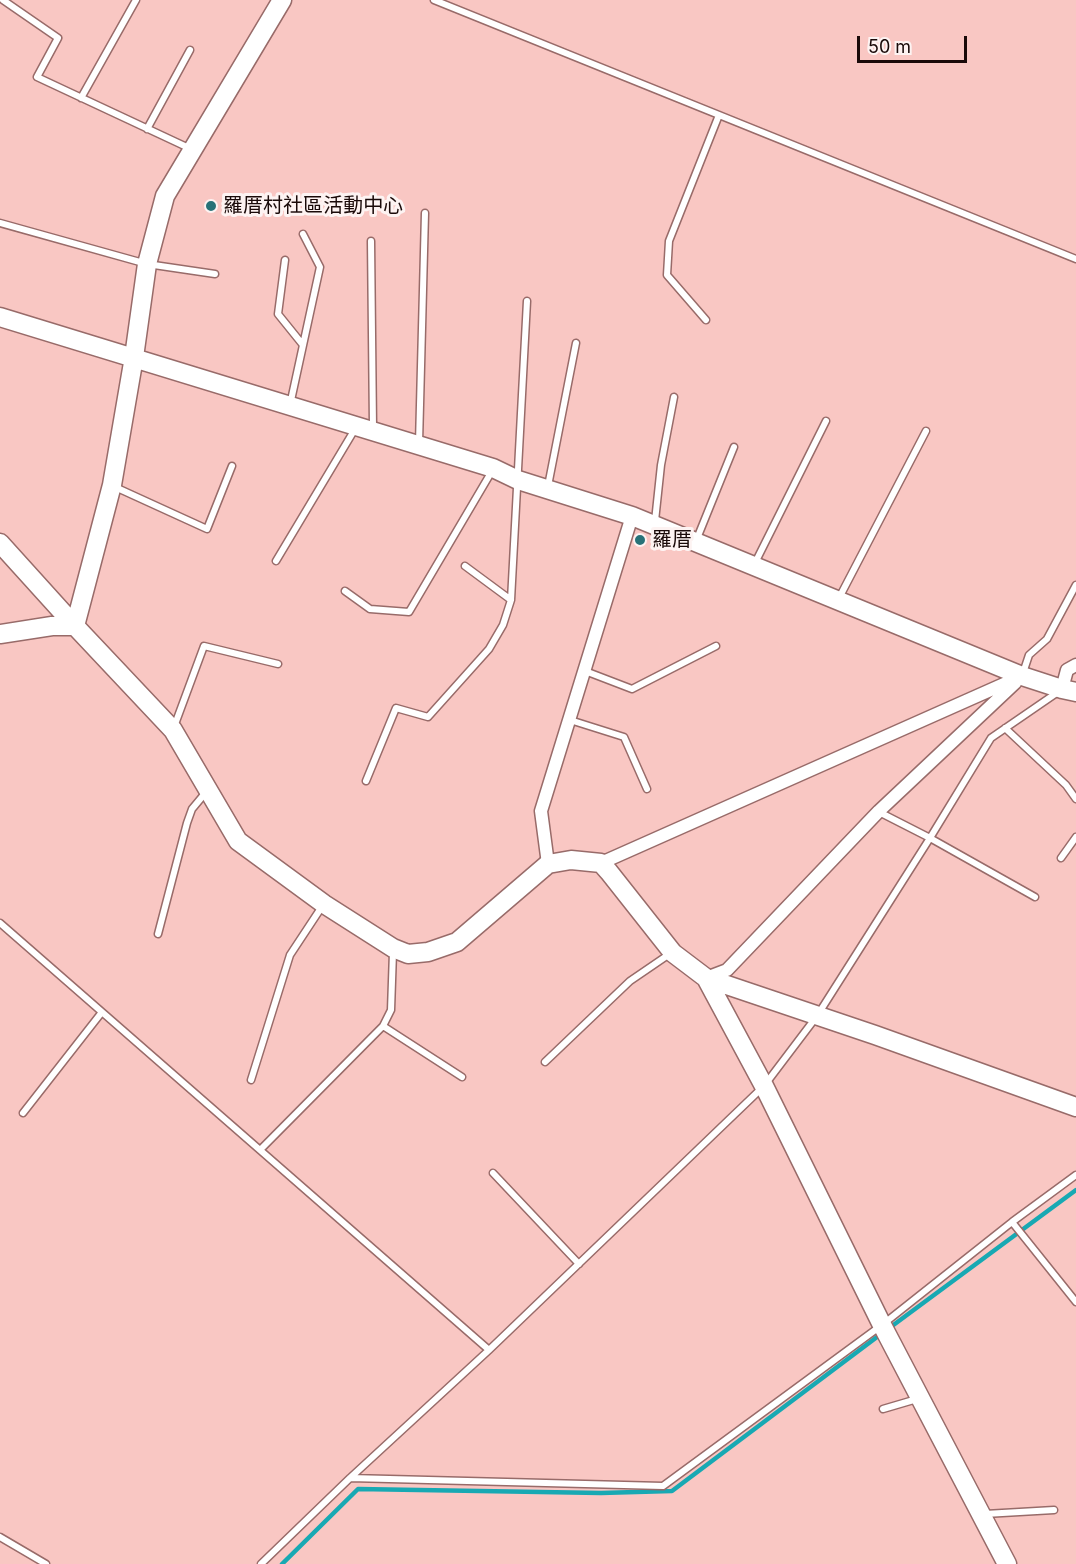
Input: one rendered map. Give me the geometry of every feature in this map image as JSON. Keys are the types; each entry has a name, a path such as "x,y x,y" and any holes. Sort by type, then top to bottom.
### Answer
{"street":[{"path":"75,626 112,485 135,357 147,264 165,196 282,0"},
{"path":"0,317 493,468 518,480 632,516 1023,676 1069,691 1067,670 1076,665"},
{"path":"548,864 541,811 632,516"},
{"path":"0,543 173,730 238,841 324,904 393,948 408,954 428,952 457,942 548,864 570,860 601,863 1023,676"},
{"path":"0,634 52,626 75,626"},
{"path":"706,978 727,970 879,811 1023,676"},
{"path":"601,863 673,953 706,978 1076,1107"},
{"path":"706,978 764,1086 882,1325 1007,1564"}],"lane":[{"path":"3,0 58,38 37,77 192,150"},
{"path":"81,98 136,0"},
{"path":"434,0 1076,259"},
{"path":"147,129 190,50"},
{"path":"706,320 667,275 669,241 719,115"},
{"path":"419,445 425,213"},
{"path":"0,223 147,264 215,274"},
{"path":"290,405 320,267 303,234"},
{"path":"276,561 365,429 371,241"},
{"path":"285,260 278,314 303,345"},
{"path":"366,781 396,708 428,717 489,649 503,626 511,600 526,301"},
{"path":"548,490 576,343"},
{"path":"655,525 661,465 674,397"},
{"path":"754,566 826,421"},
{"path":"838,600 926,431"},
{"path":"696,542 735,447"},
{"path":"112,485 207,529 232,466"},
{"path":"345,591 370,609 409,612 493,468"},
{"path":"465,566 511,600"},
{"path":"1023,676 1029,655 1047,639 1076,585"},
{"path":"173,730 204,646 278,664"},
{"path":"584,671 632,689 716,646"},
{"path":"261,1564 489,1350 764,1086 817,1016 991,738 1069,691"},
{"path":"569,720 624,737 646,789"},
{"path":"1005,728 1066,785 1076,799"},
{"path":"158,934 187,823 192,809 208,790"},
{"path":"879,811 1035,897"},
{"path":"1061,858 1076,837"},
{"path":"251,1080 290,955 324,904"},
{"path":"0,923 489,1350"},
{"path":"260,1150 383,1026 391,1010 393,948"},
{"path":"545,1062 630,981 673,953"},
{"path":"23,1113 102,1012"},
{"path":"383,1026 462,1077"},
{"path":"493,1173 579,1264"},
{"path":"350,1478 663,1486 882,1325 1012,1222 1076,1175"},
{"path":"1012,1222 1076,1302"},
{"path":"883,1409 920,1398"},
{"path":"981,1515 1054,1510"},
{"path":"0,1537 46,1564"}],"waterway":[{"path":"888,1329 1076,1190"},
{"path":"282,1564 358,1489 601,1493 672,1491 881,1334"}],"place":[{"name":"羅厝村社區活動中心","path":"211,206"},
{"name":"羅厝","path":"640,540"}]}
